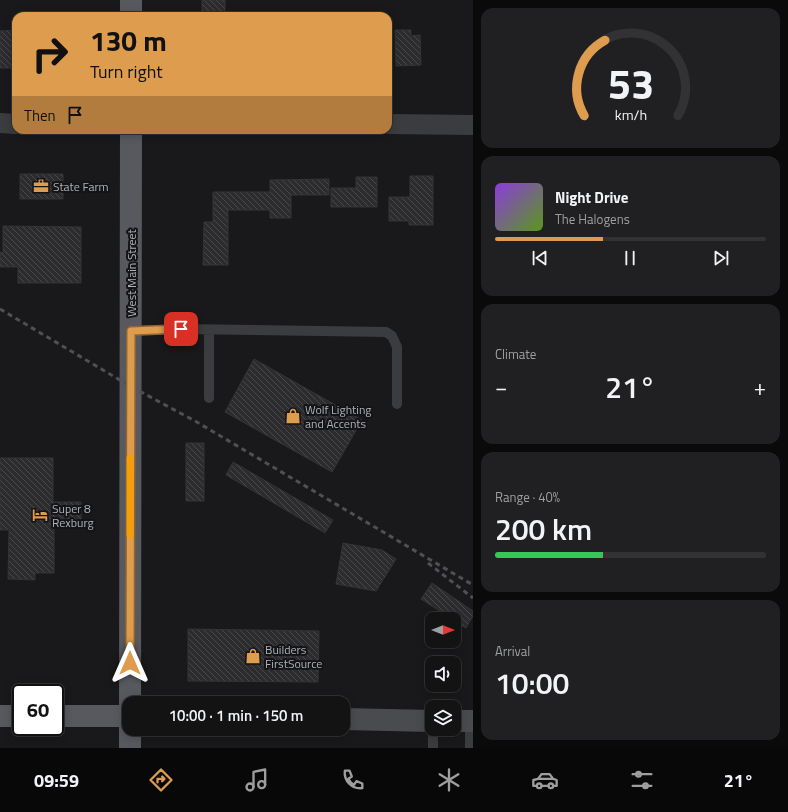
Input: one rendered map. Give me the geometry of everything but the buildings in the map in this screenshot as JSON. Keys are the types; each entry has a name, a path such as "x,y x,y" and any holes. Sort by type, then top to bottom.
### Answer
{"main road":[{"path":"131,0 131,12"},
{"name":"West Main Street","path":"130,696 131,134"},
{"path":"0,716 12,716"},
{"path":"64,716 122,716"},
{"path":"350,720 425,721"},
{"path":"130,736 130,748"}],"street":[{"path":"0,124 12,124"},
{"path":"392,124 473,125"}],"lane":[{"path":"131,331 209,330 386,332 392,336 397,347 397,404"},
{"path":"209,330 209,398"},
{"path":"466,721 470,748"},
{"path":"433,736 433,748"}],"railway":[{"path":"0,309 130,386 195,421 473,585"},
{"path":"428,563 473,598"}],"slow traffic":[{"path":"130,458 130,535"}],"place":[{"name":"State Farm","path":"41,186"},
{"name":"Wolf Lighting and Accents","path":"293,416"},
{"name":"Super 8 Rexburg","path":"40,515"},
{"name":"Builders FirstSource","path":"253,656"}],"route":[{"path":"130,663 131,331 181,329"}]}
